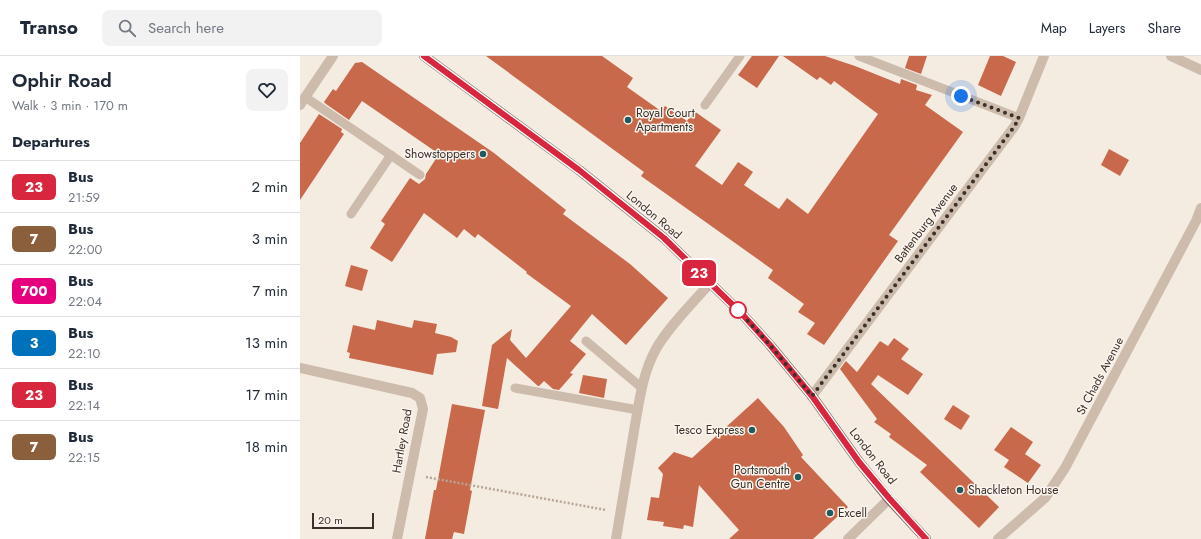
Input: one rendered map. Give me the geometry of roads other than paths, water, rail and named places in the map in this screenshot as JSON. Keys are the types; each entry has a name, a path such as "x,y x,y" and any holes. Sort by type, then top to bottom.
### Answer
{"main road":[{"name":"London Road","path":"424,56 579,170 664,238 743,315 770,345 812,396 859,462 889,499 926,539"}],"street":[{"path":"303,101 333,56"},
{"name":"Battenburg Avenue","path":"812,396 1014,127 1044,56"},
{"path":"1171,56 1201,70"},
{"name":"St Chads Avenue","path":"998,539 1045,498 1065,468 1193,228 1201,208"},
{"path":"616,539 642,388 649,363 657,347 667,333 710,283"},
{"name":"Hartley Road","path":"300,368 412,393 420,398 423,409 397,539"},
{"path":"848,539 889,499"}],"lane":[{"path":"705,105 740,56"},
{"path":"859,56 1019,118"},
{"path":"303,101 420,175"},
{"path":"351,214 391,156"},
{"path":"586,341 642,388"},
{"path":"515,388 638,410"}],"place":[{"name":"Royal Court Apartments","path":"628,120"},
{"name":"Showstoppers","path":"483,154"},
{"name":"Tesco Express","path":"752,430"},
{"name":"Portsmouth Gun Centre","path":"798,477"},
{"name":"Shackleton House","path":"960,490"},
{"name":"Excell","path":"830,513"}]}
